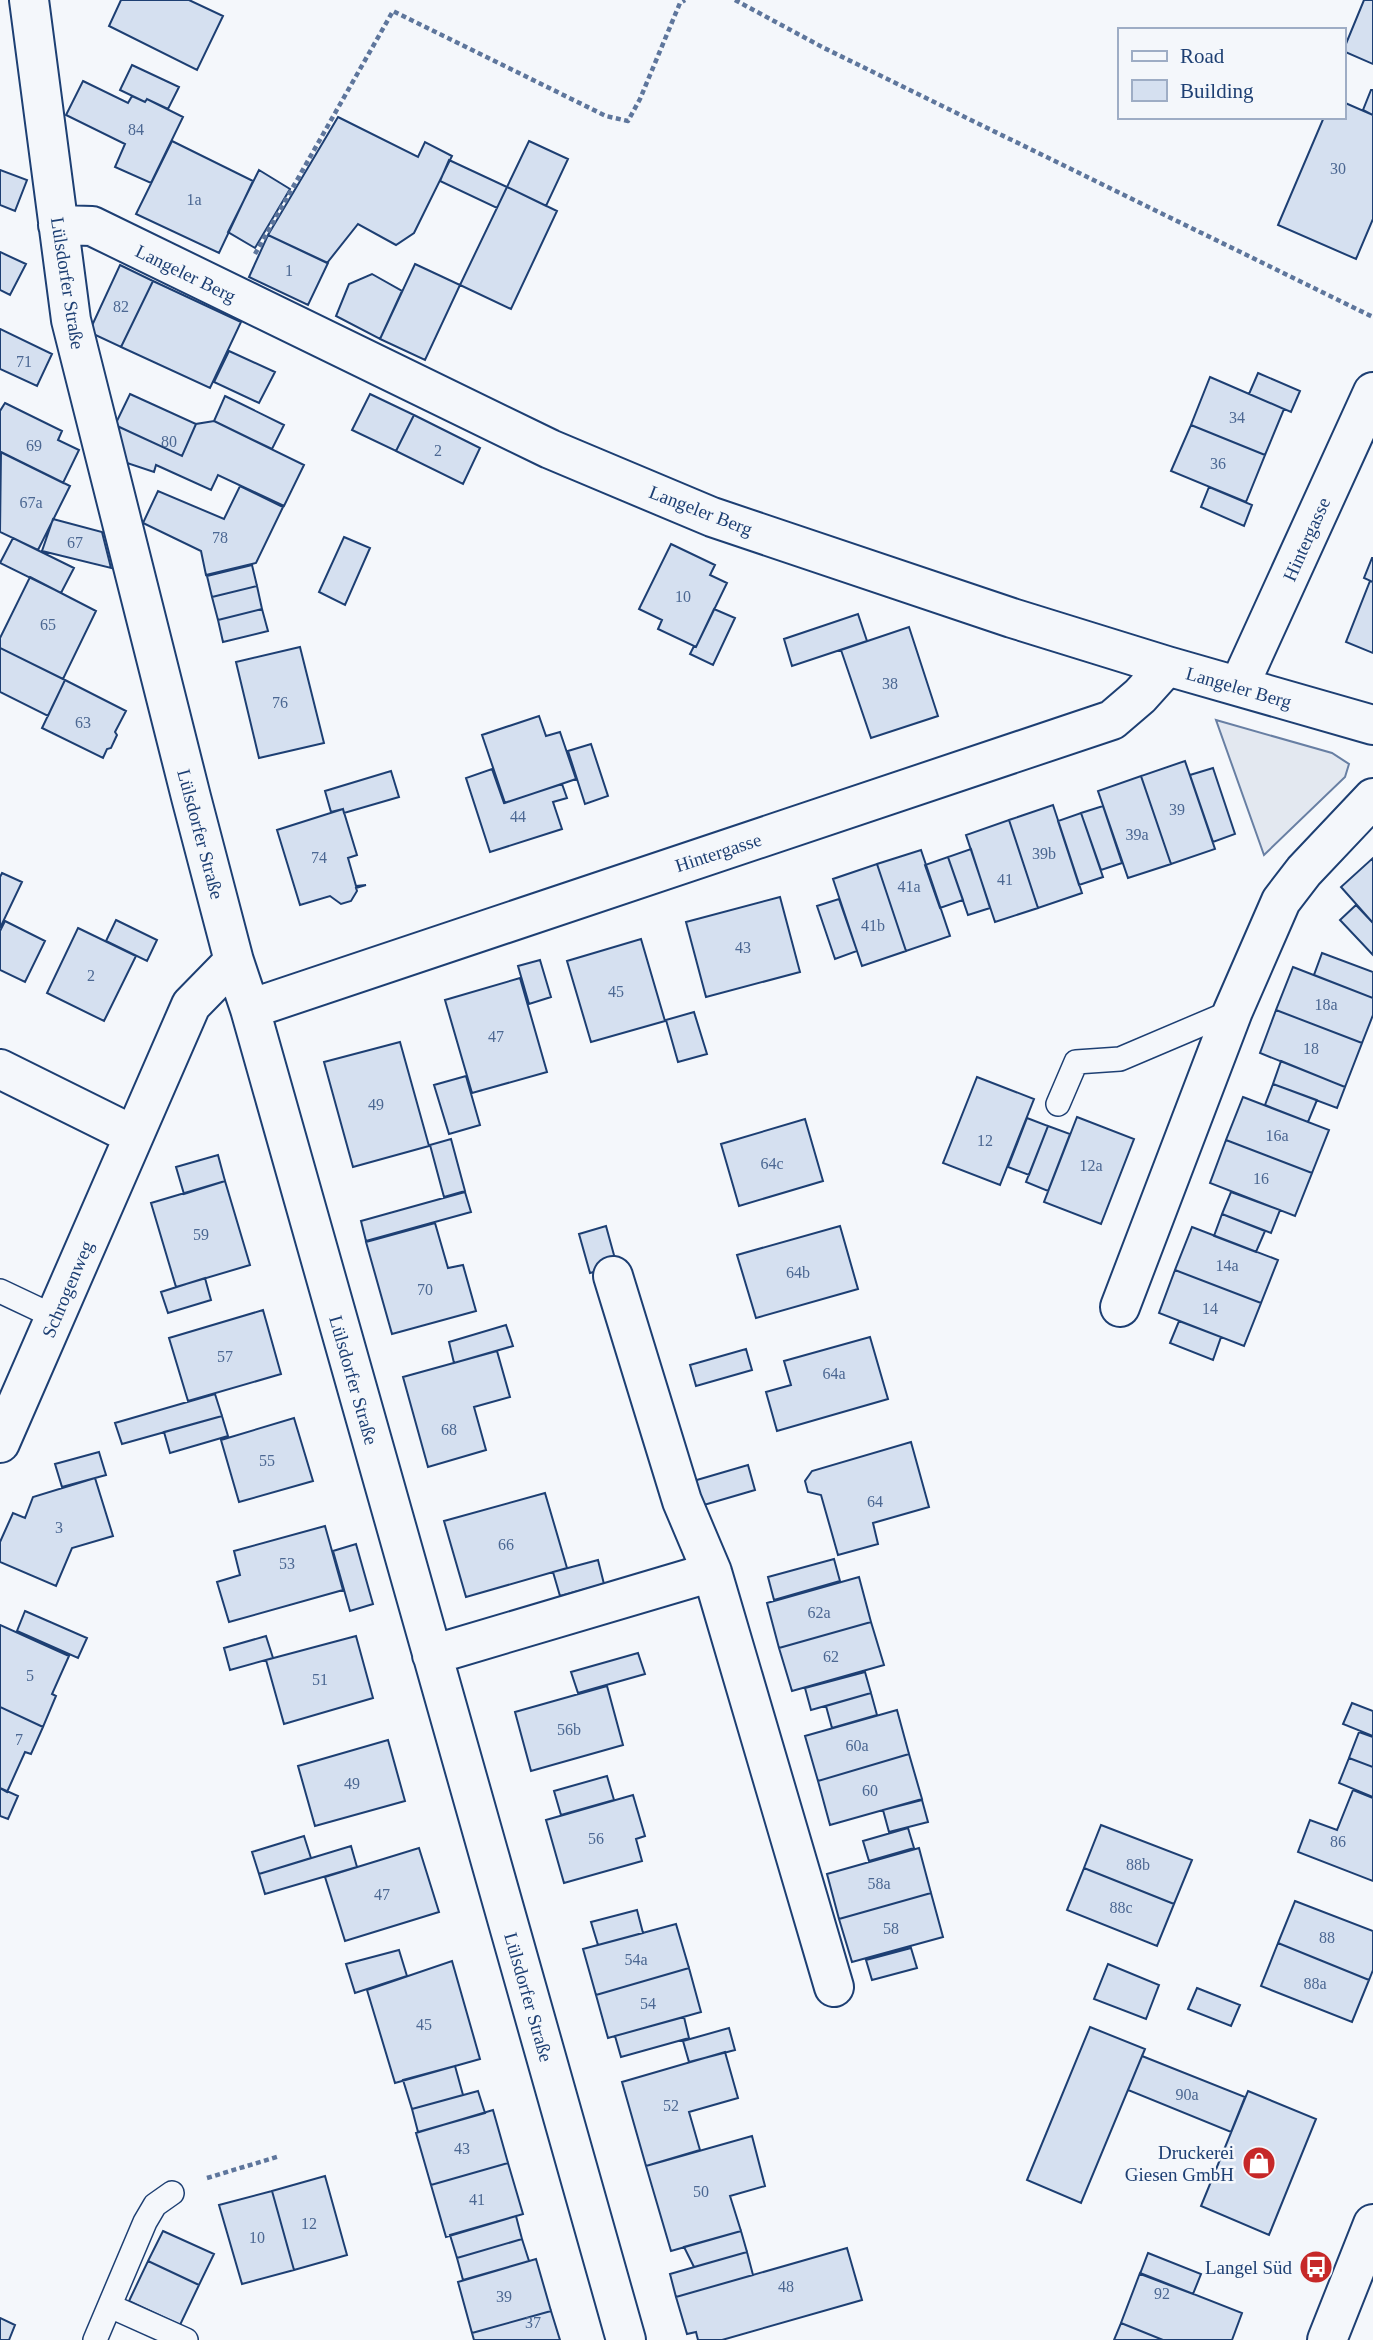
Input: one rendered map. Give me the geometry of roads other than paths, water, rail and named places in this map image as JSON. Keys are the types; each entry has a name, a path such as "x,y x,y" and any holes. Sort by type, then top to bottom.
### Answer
{"street":[{"name":"Lülsdorfer Straße","path":"29,0 74,333 191,797 234,961 250,1009 626,2340"},
{"name":"Langeler Berg","path":"58,225 92,226 550,449 712,517 1012,618 1373,725"},
{"name":"Hintergasse","path":"1239,686 1373,392"},
{"name":"Hintergasse","path":"250,1009 1112,720 1140,696 1167,666"},
{"path":"1120,1307 1233,1011 1281,901 1304,871 1373,798"},
{"name":"Schrogenweg","path":"0,1443 191,1004 234,961"},
{"path":"0,1069 133,1135"},
{"path":"613,1276 682,1501 712,1572 834,1987"},
{"path":"432,1655 712,1572"},
{"path":"1327,2340 1366,2265 1373,2224"}],"lane":[{"path":"1058,1104 1076,1062 1120,1059 1233,1011"},
{"path":"0,1291 55,1317"},
{"path":"95,2340 145,2222 155,2205 172,2193"},
{"path":"110,2306 186,2340"}],"place":[{"name":"Druckerei Giesen GmbH","path":"1259,2163"},
{"name":"Langel Süd","path":"1316,2267"}]}
